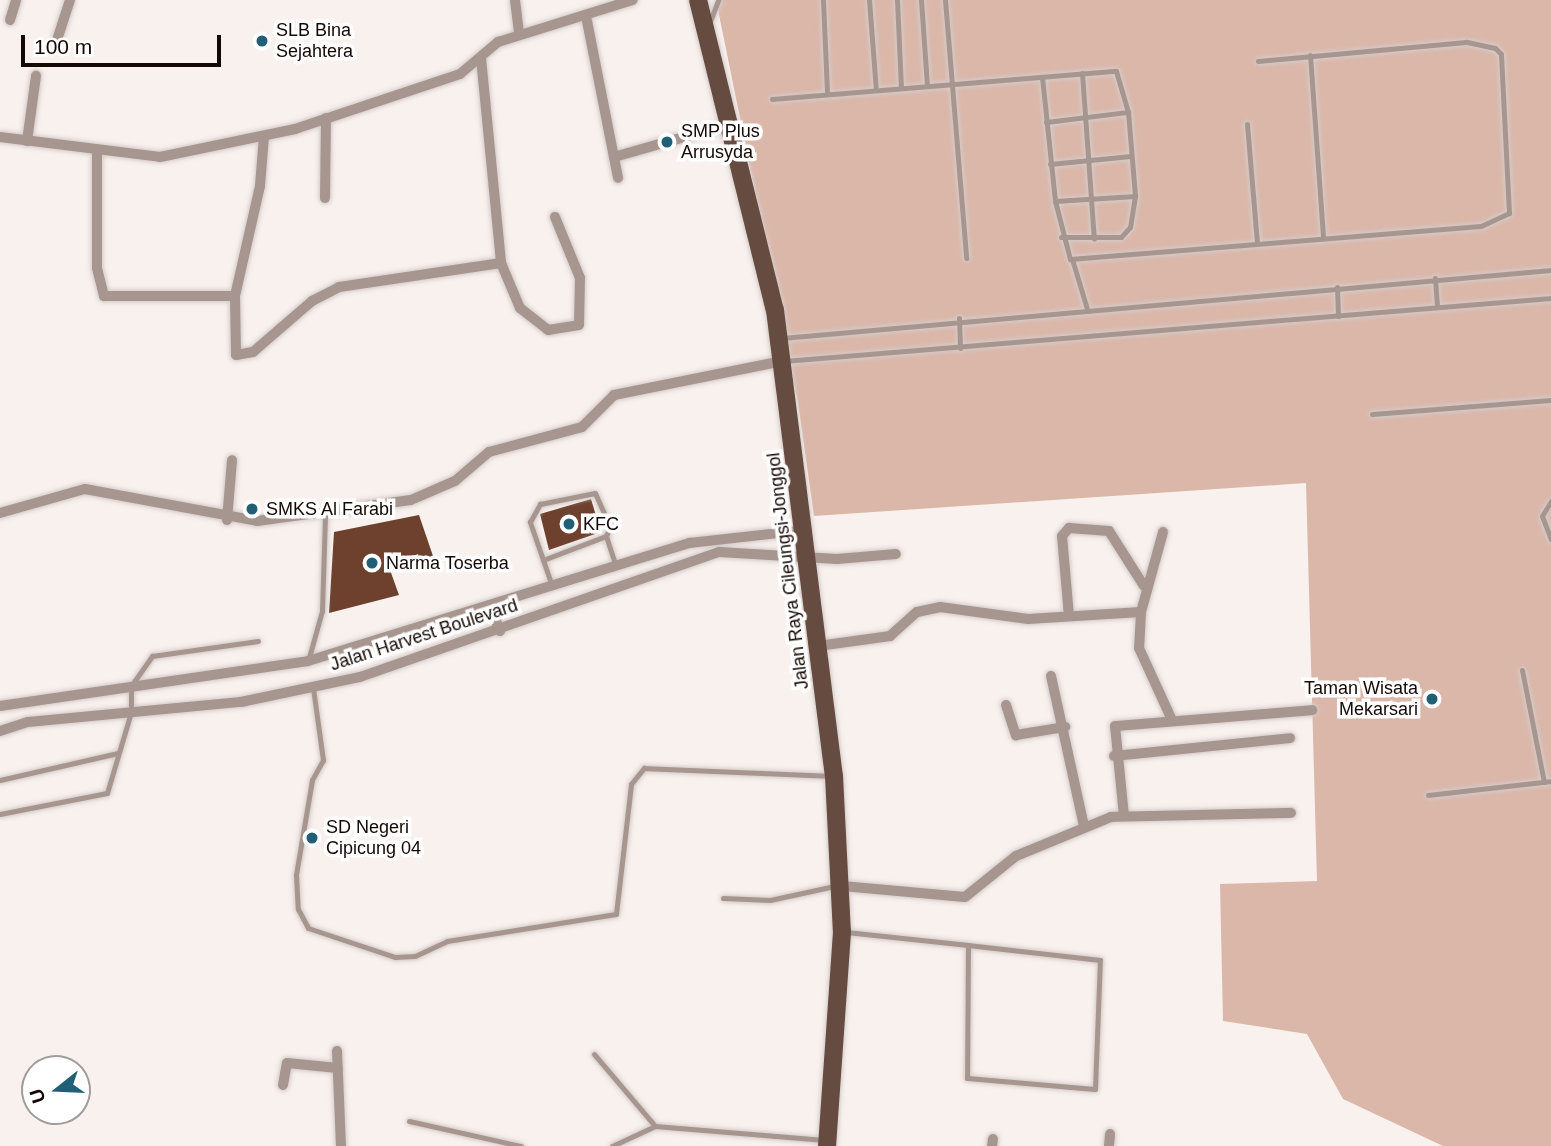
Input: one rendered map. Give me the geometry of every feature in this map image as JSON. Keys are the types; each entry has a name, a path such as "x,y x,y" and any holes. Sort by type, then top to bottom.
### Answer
{"main road":[{"name":"Jalan Raya Cileungsi-Jonggol","path":"698,0 733,122 783,361 806,530 834,776 842,886 842,932 827,1143"}],"street":[{"path":"10,20 16,0"},
{"path":"57,40 70,0"},
{"path":"515,0 519,35"},
{"path":"0,137 97,151 167,157 264,136 460,74 498,42 633,0"},
{"path":"586,16 618,178"},
{"path":"481,58 501,263 534,323 548,330 576,328 580,278 555,217"},
{"path":"27,141 36,76"},
{"path":"325,198 326,118"},
{"path":"614,157 733,122"},
{"path":"264,136 260,186 235,296 234,352 240,356 339,287 501,263"},
{"path":"97,151 97,268 104,296 235,296"},
{"path":"0,513 85,489 227,520 325,515 434,491 489,452 582,427 614,396 783,361"},
{"path":"227,520 232,460"},
{"path":"1069,616 1062,536 1069,528 1112,533 1144,586"},
{"name":"Jalan Harvest Boulevard","path":"0,706 308,661 616,566 734,535 806,530"},
{"path":"1163,532 1144,586 1139,648 1171,718"},
{"name":"Jalan Harvest Boulevard","path":"0,731 28,722 131,712 313,688 500,631 692,558 748,550 809,556 896,554"},
{"path":"490,606 500,631"},
{"path":"818,646 890,636 917,612 940,607 1028,619 1141,612"},
{"path":"1051,676 1065,727 1084,826"},
{"path":"1006,705 1016,735 1065,727"},
{"path":"1124,816 1114,756 1115,726 1171,718 1312,710"},
{"path":"1114,756 1290,738"},
{"path":"842,886 965,897 989,884 1009,860 1084,826 1124,816 1291,813"},
{"path":"337,1051 341,1146"},
{"path":"283,1085 286,1063 338,1068"}],"lane":[{"path":"707,30 718,0"},
{"path":"823,0 827,92"},
{"path":"869,0 876,90"},
{"path":"897,0 901,87"},
{"path":"921,0 927,86"},
{"path":"946,0 966,258"},
{"path":"1072,259 1481,226 1509,213 1512,191 1501,54 1495,48 1466,42 1258,61"},
{"path":"1310,55 1323,238"},
{"path":"772,99 827,92 1120,73 1128,113 1135,196 1126,233 1094,239 1061,237"},
{"path":"1082,74 1094,239"},
{"path":"1042,78 1050,164 1061,237 1072,259 1087,309"},
{"path":"1046,122 1128,113"},
{"path":"1247,124 1257,244"},
{"path":"1050,164 1131,156"},
{"path":"1055,201 1135,196"},
{"path":"779,339 959,318 1551,270"},
{"path":"1435,278 1437,306"},
{"path":"1337,287 1338,316"},
{"path":"783,361 1551,298"},
{"path":"959,318 960,348"},
{"path":"1372,414 1551,400"},
{"path":"552,586 530,522 540,503 595,493 610,527 606,536 616,566"},
{"path":"1551,501 1542,516 1551,539"},
{"path":"308,661 322,611 325,515"},
{"path":"543,560 606,536"},
{"path":"0,814 100,797 111,785 131,712 131,686 157,653 258,641"},
{"path":"1428,795 1548,782 1522,670"},
{"path":"313,688 323,760 312,780 296,875 298,909 308,928 395,957 415,956 447,941 616,914 631,784 644,768 834,776"},
{"path":"0,780 118,753"},
{"path":"723,898 770,900 842,886"},
{"path":"842,932 968,945 1100,960 1095,1089 965,1076 968,945"},
{"path":"594,1054 655,1126"},
{"path":"408,1121 521,1146"},
{"path":"612,1146 655,1126 827,1143"}],"shaded area":[{"name":"Taman Wisata Mekarsari","path":"716,0 1551,0 1551,1146 1443,1146 1343,1099 1307,1034 1223,1021 1220,884 1317,881 1306,483 814,516 798,403"}],"building":[{"name":"KFC","path":"591,499 601,532 549,550 540,514"},
{"name":"Narma Toserba","path":"419,515 433,556 390,570 399,595 329,613 334,532"}],"place":[{"name":"SLB Bina Sejahtera","path":"262,41"},
{"name":"SMP Plus Arrusyda","path":"667,142"},
{"name":"SMKS Al Farabi","path":"252,509"},
{"name":"KFC","path":"569,524"},
{"name":"Narma Toserba","path":"372,563"},
{"name":"Taman Wisata Mekarsari","path":"1432,699"},
{"name":"SD Negeri Cipicung 04","path":"312,838"}]}
